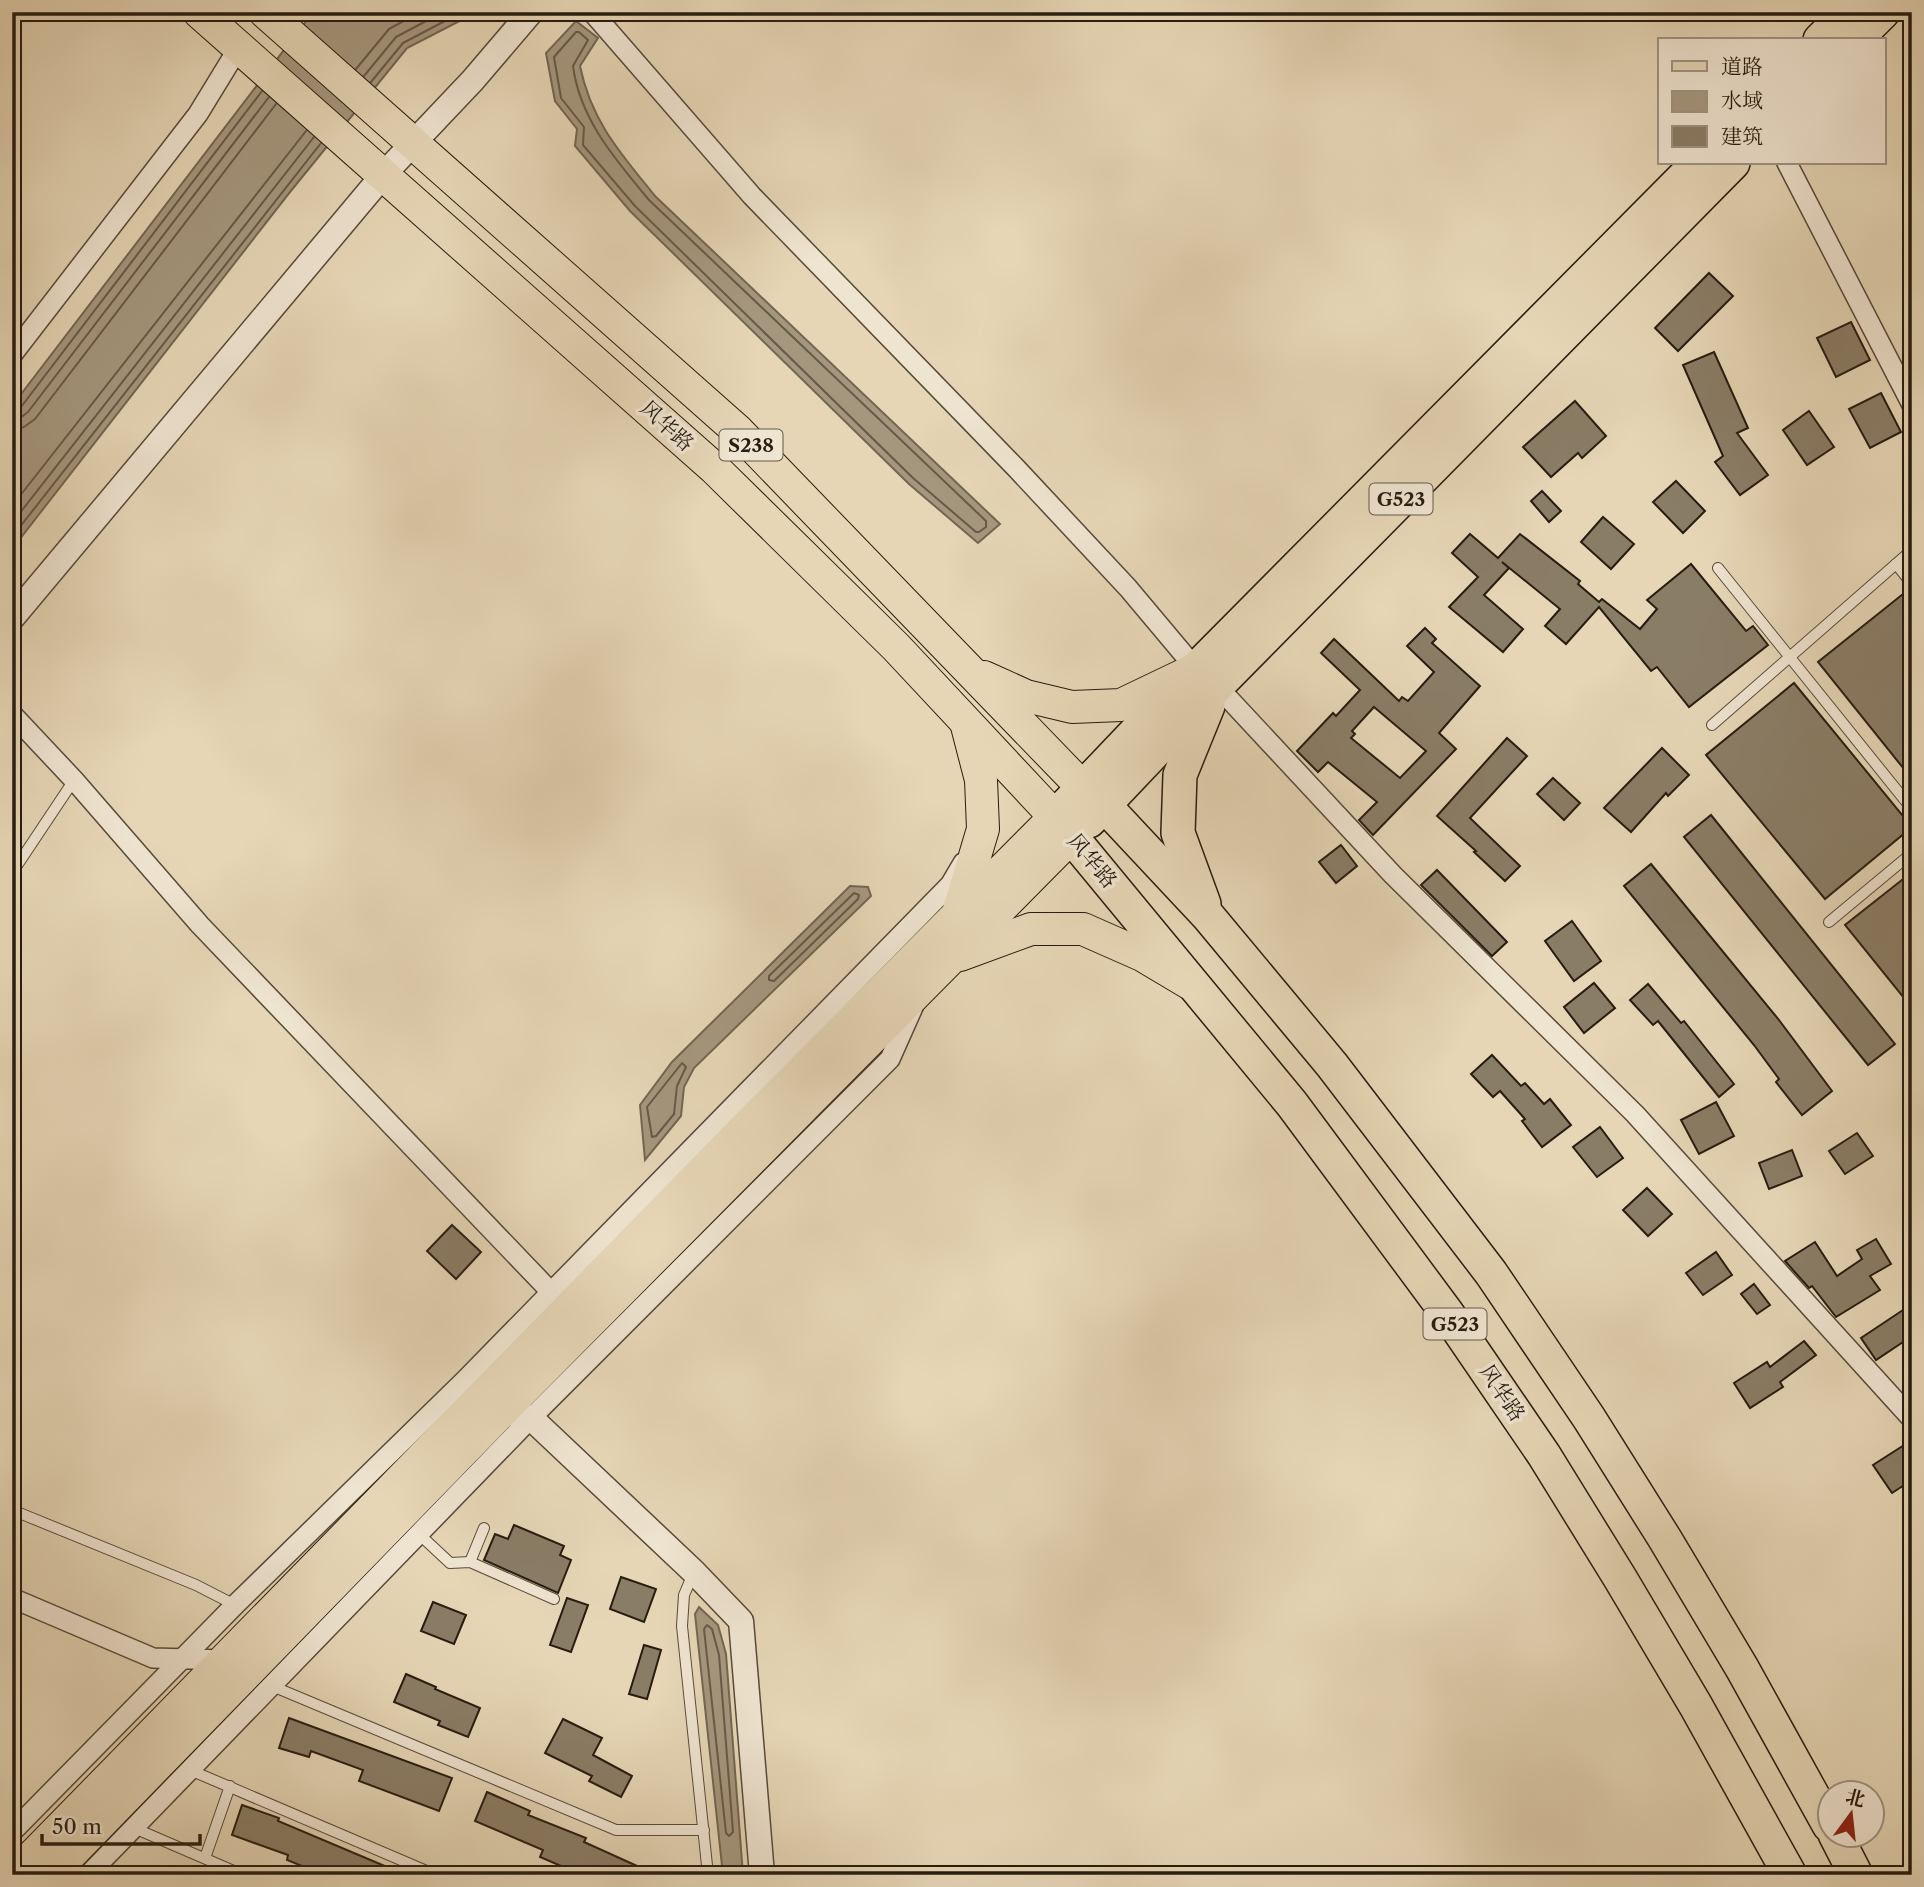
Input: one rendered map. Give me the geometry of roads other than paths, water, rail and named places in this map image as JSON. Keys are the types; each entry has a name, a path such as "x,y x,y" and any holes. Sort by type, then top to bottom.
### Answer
{"highway":[{"path":"1822,38 1848,12"},
{"path":"1857,38 1883,12"},
{"name":"G523","path":"1063,827 1697,164"},
{"name":"G523","path":"1206,677 1732,164"},
{"path":"1206,677 1180,775 1178,833 1208,916"},
{"name":"风华路","path":"1094,797 1208,916 1332,1065 1491,1273 1589,1418 1665,1539 1742,1668 1815,1800"},
{"name":"风华路","path":"1063,827 1292,1104 1447,1313 1544,1455 1696,1706 1790,1875"},
{"path":"1842,1848 1856,1875"}],"main road":[{"name":"风华路","path":"199,12 714,468 896,647 1063,827"},
{"name":"风华路","path":"269,16 738,431 1094,797"},
{"path":"248,55 269,16"},
{"path":"969,671 1026,696 1072,707 1121,705 1206,677"},
{"path":"958,915 983,829 981,780 965,721"},
{"path":"50,1875 496,1401 746,1127 958,915 1063,827"},
{"path":"14,1875 225,1660 922,988 953,957 1063,827"},
{"path":"953,957 1031,929 1083,929 1142,955 1197,988"}],"street":[{"path":"12,618 403,135 473,80 531,12"},
{"path":"592,12 752,196 1035,488 1206,677 1393,874 1635,1114 1912,1419"},
{"path":"12,355 198,114 248,55"},
{"path":"1788,164 1912,405"},
{"path":"12,714 74,780 200,925 551,1292"},
{"path":"88,1875 419,1534 496,1401 551,1292 950,885 983,829"},
{"path":"496,1401 694,1572 741,1620 762,1875"},
{"path":"12,1832 235,1605 496,1401"},
{"path":"12,1598 153,1658 225,1660"}],"lane":[{"path":"1712,725 1912,550"},
{"path":"1896,564 1912,583"},
{"path":"1718,568 1912,809"},
{"path":"12,873 74,780"},
{"path":"1829,922 1912,853"},
{"path":"12,1510 196,1585 235,1605"},
{"path":"470,1562 484,1528"},
{"path":"419,1534 450,1563 470,1562 554,1599"},
{"path":"694,1572 684,1595 682,1626 708,1875"},
{"path":"271,1685 616,1830 704,1830"},
{"path":"190,1770 436,1875"},
{"path":"205,1857 230,1786"},
{"path":"134,1828 243,1875"}],"water":[{"path":"313,12 477,12 407,48 290,192 12,549 12,406"},
{"path":"576,21 598,38 580,66 585,86 609,136 630,166 655,196 1000,524 978,543 909,484 630,211 575,146 577,129 555,101 546,53"},
{"path":"850,886 868,887 871,896 694,1068 684,1087 681,1116 645,1160 640,1105 672,1062"},
{"path":"699,1607 718,1625 726,1654 743,1875 723,1875 695,1614"}]}
